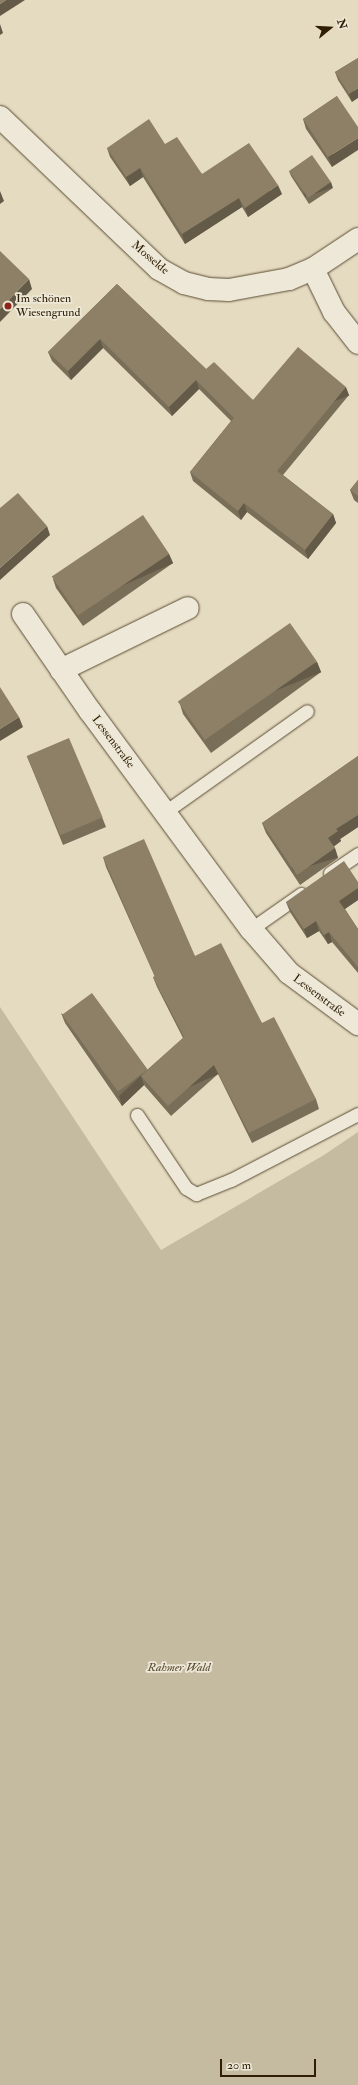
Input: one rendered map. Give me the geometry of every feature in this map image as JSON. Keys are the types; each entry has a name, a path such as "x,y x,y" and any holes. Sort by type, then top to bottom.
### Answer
{"street":[{"name":"Mosselde","path":"0,117 159,269 184,283 208,289 229,290 289,279 313,269 358,240"},
{"path":"313,269 334,312 358,343"},
{"path":"61,670 188,608"},
{"name":"Lessenstraße","path":"23,614 61,670 251,928 289,973 358,1024"}],"lane":[{"path":"165,812 307,711"},
{"path":"251,928 358,854"},
{"path":"137,1115 186,1188 196,1194 231,1180 358,1114"}],"green space":[{"name":"Rahmer Wald","path":"0,1007 161,1250 324,1155 358,1132 358,2085 0,2085"}],"building":[{"path":"0,0 6,0 0,4"},
{"path":"358,58 358,88 349,94 335,72"},
{"path":"337,96 358,127 358,138 328,157 303,119"},
{"path":"149,119 165,144 177,137 202,174 249,143 278,185 245,208 239,198 182,234 140,168 126,177 107,148"},
{"path":"312,155 331,182 308,198 289,171"},
{"name":"Im schönen Wiesengrund","path":"0,251 29,279 0,309"},
{"path":"117,284 206,369 214,362 253,400 298,347 346,387 277,471 333,514 305,550 244,503 238,511 190,472 234,418 196,380 169,407 100,339 68,371 48,352"},
{"path":"358,480 358,496 350,490"},
{"path":"18,493 47,526 0,568 0,508"},
{"path":"143,515 169,554 78,615 52,577"},
{"path":"290,623 317,662 205,740 178,702"},
{"path":"0,687 19,717 0,729"},
{"path":"69,738 103,817 60,835 27,756"},
{"path":"358,756 358,815 336,829 338,831 328,838 335,848 297,875 262,823"},
{"path":"144,839 195,956 221,943 262,1023 274,1017 316,1099 249,1133 214,1065 168,1106 141,1076 184,1037 153,977 155,976 103,857"},
{"path":"344,861 358,882 358,888 339,901 358,929 358,967 329,932 324,935 316,921 304,929 286,902"},
{"path":"92,993 148,1070 118,1092 62,1015"}],"place":[{"name":"Im schönen Wiesengrund","path":"8,306"}]}
